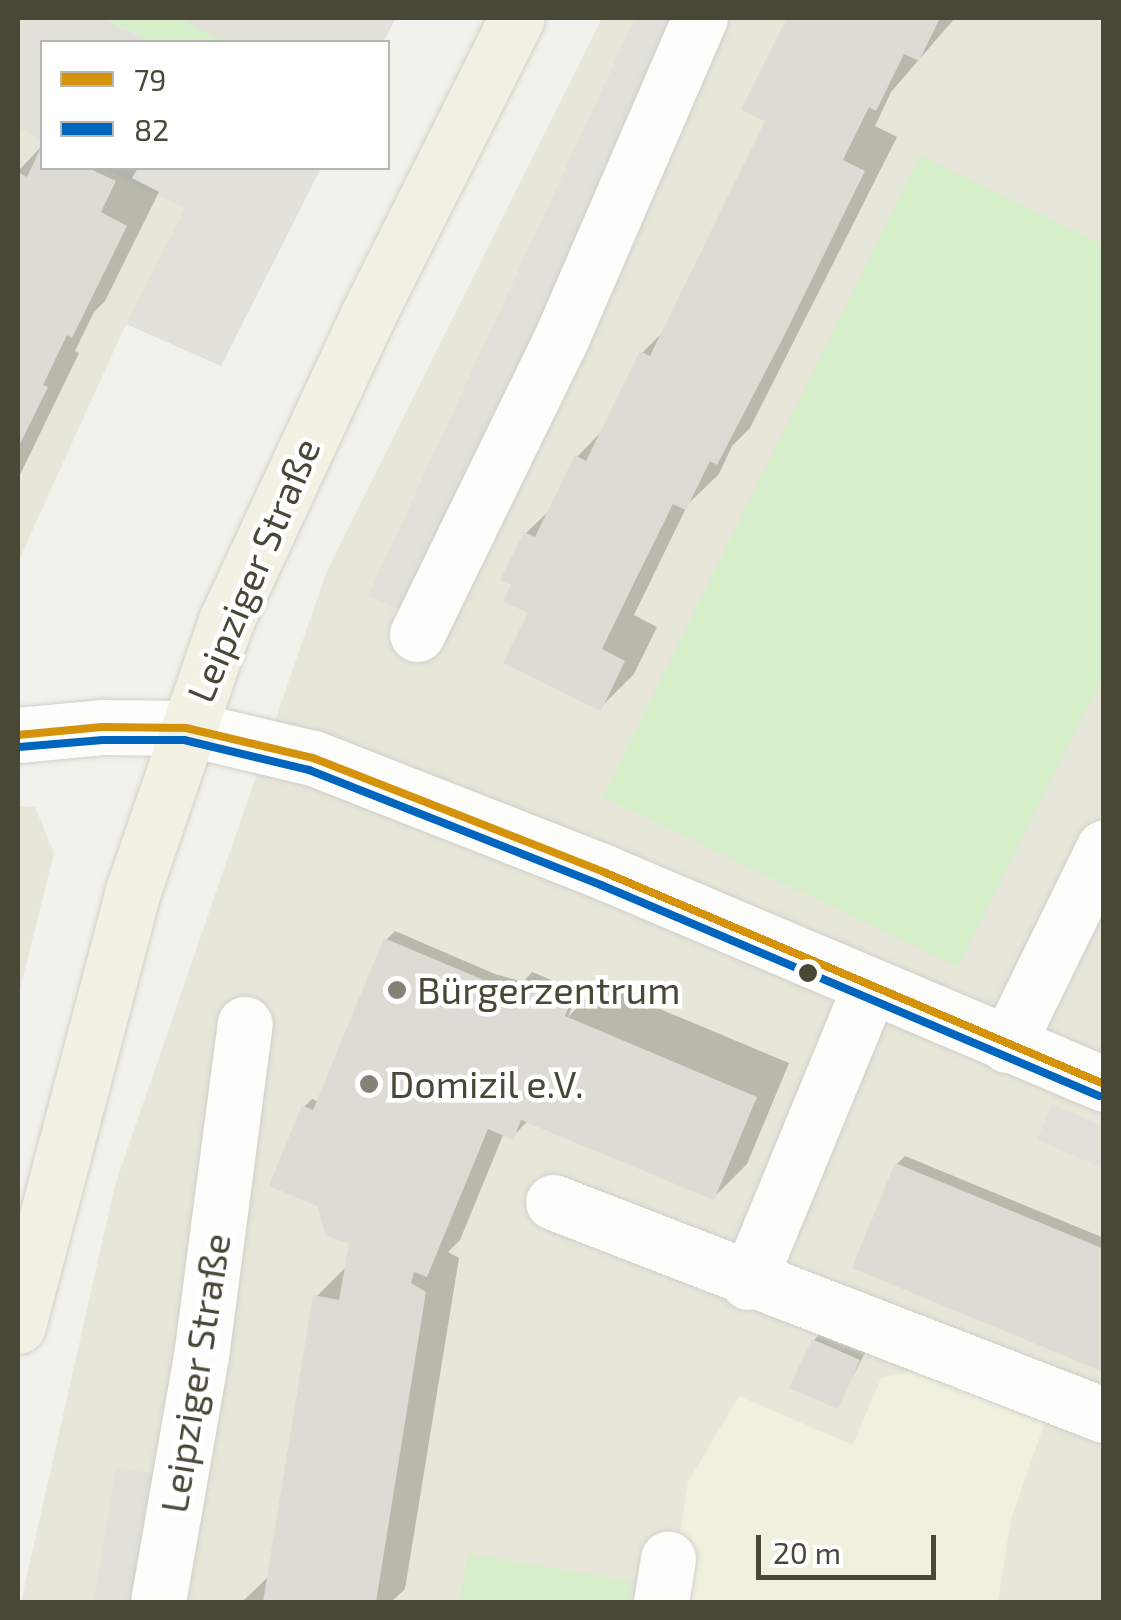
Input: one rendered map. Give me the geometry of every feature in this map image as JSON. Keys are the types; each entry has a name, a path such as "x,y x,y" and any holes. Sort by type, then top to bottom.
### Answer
{"main road":[{"name":"Leipziger Straße","path":"18,1326 134,888 226,621 297,464 517,18"}],"street":[{"path":"418,634 560,340 700,18"},
{"path":"18,736 102,727 186,728 340,768 606,873 1104,1084"},
{"path":"1007,1044 1104,847"},
{"path":"748,1282 870,986"},
{"name":"Leipziger Straße","path":"158,1602 200,1356 246,1024"},
{"path":"552,1202 748,1282 1104,1415"}],"shaded area":[{"path":"18,18 102,18 149,40 40,40 40,139 18,128"},
{"path":"179,18 396,18 384,40 220,40"},
{"path":"602,18 1103,18 1103,1602 21,1602 115,1185 326,573"},
{"path":"635,18 683,18 408,613 368,596"},
{"path":"18,128 40,139 40,170 105,170 185,208 126,324 18,562"},
{"path":"105,170 320,170 221,366 126,324 185,208"},
{"path":"18,806 35,807 54,853 18,997"},
{"path":"1052,1104 1103,1126 1103,1168 1037,1140"},
{"path":"929,1367 1052,1402 1011,1519 998,1602 669,1602 688,1482 739,1396 853,1445 881,1378"},
{"path":"116,1467 160,1475 139,1602 94,1602"}],"green space":[{"path":"103,18 179,18 225,40 149,40"},
{"path":"920,155 1104,245 1103,676 958,967 603,797"},
{"path":"468,1554 632,1582 629,1602 460,1602"}],"building":[{"path":"787,18 940,18 919,61 904,54 876,111 869,107 843,160 865,171 785,334 717,465 710,461 686,510 673,504 633,585 602,649 625,661 601,711 503,663 528,613 503,601 511,585 500,580 524,532 535,537 575,455 586,461 640,351 650,356 765,121 741,110"},
{"path":"40,149 40,170 92,170 116,181 101,212 127,226 72,338 67,335 43,385 48,387 18,448 18,172 27,177"},
{"path":"384,938 486,981 518,990 522,979 572,999 565,1016 757,1097 714,1200 521,1120 513,1140 488,1129 427,1277 414,1272 411,1283 426,1292 376,1602 263,1602 313,1295 339,1300 349,1244 325,1235 318,1206 269,1186 302,1105 313,1110"},
{"path":"895,1163 1104,1249 1104,1372 852,1268"},
{"path":"812,1339 860,1360 838,1409 789,1388"}],"transit line":[{"name":"79","path":"18,735 102,727 186,728 313,758 606,873 1104,1084"},
{"name":"82","path":"19,747 103,740 184,740 309,770 601,885 1099,1096"}],"place":[{"name":"Bürgerzentrum","path":"397,990"},
{"name":"Domizil e.V.","path":"369,1084"}]}
